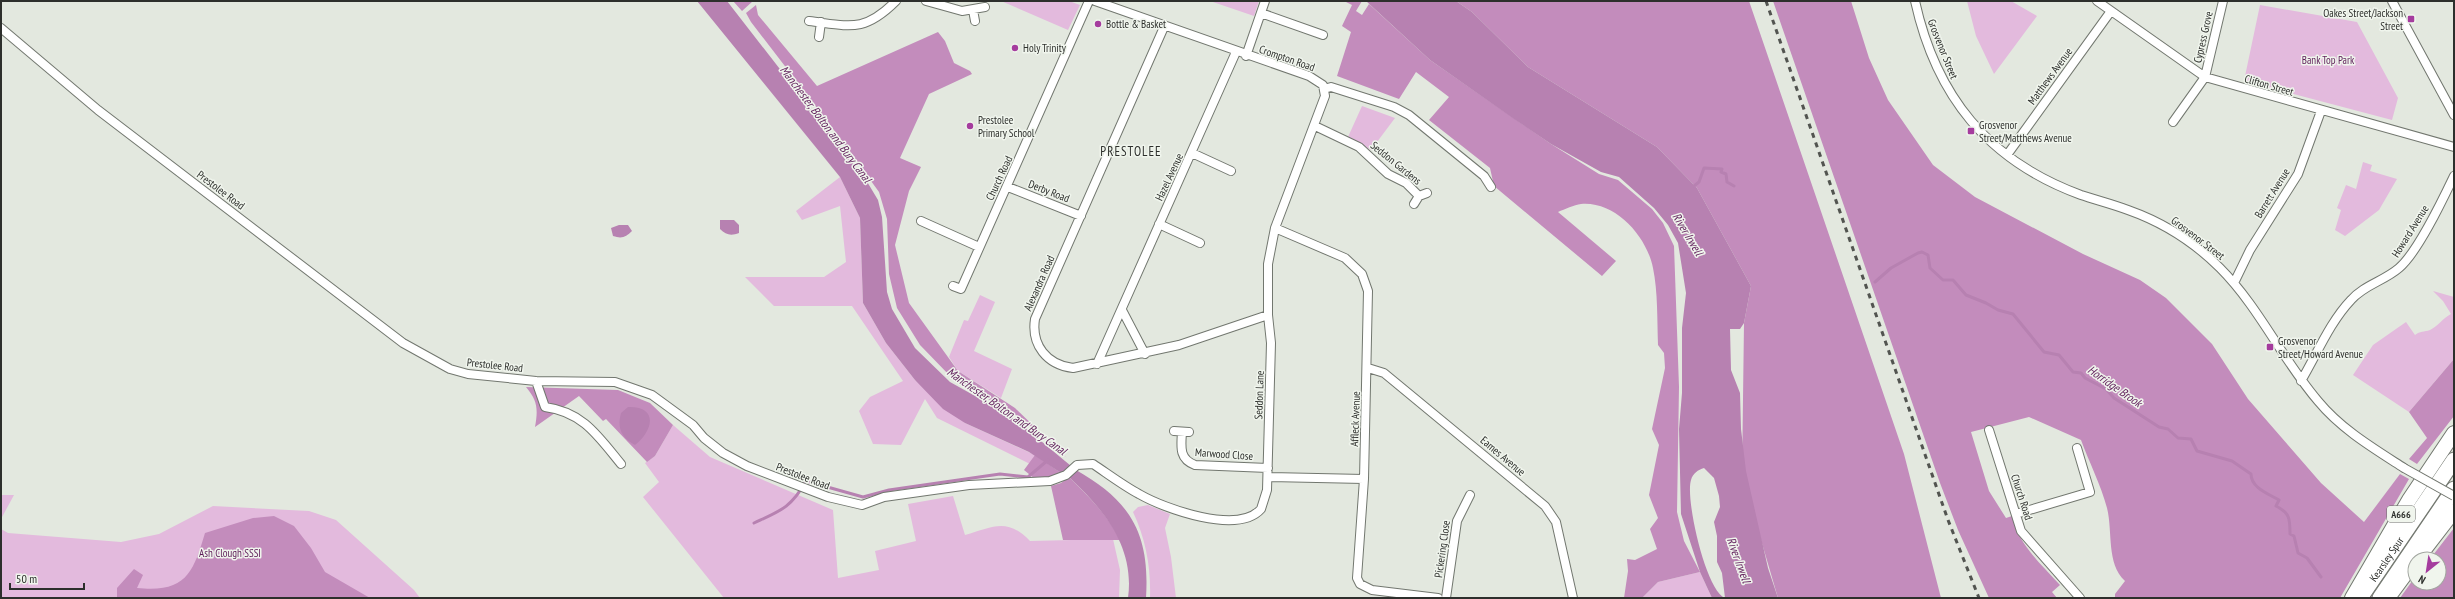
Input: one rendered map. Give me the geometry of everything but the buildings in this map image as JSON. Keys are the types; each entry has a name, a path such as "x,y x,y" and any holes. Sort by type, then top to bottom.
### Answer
{"highway":[{"name":"A666","path":"2352,598 2409,500 2454,433"},
{"name":"Kearsley Spur","path":"2360,598 2454,460"},
{"path":"2421,551 2452,498"},
{"path":"2380,598 2452,498"},
{"path":"2388,598 2407,572"}],"street":[{"path":"809,21 865,25 896,1"},
{"path":"926,1 950,9 973,10 985,7"},
{"name":"Church Road","path":"953,286 962,289 979,247 1008,187 1089,1"},
{"name":"Crompton Road","path":"1095,1 1246,56 1309,76 1320,82 1324,89"},
{"path":"1246,56 1265,1"},
{"name":"Grosvenor Street","path":"1914,1 1922,32 1948,91 1969,119 2007,155 2043,179 2158,222 2182,237 2208,258 2234,283 2253,307 2302,380 2337,420 2359,438 2452,498"},
{"name":"Clifton Street","path":"2097,1 2205,77 2321,111 2454,147"},
{"name":"Cypress Grove","path":"2205,77 2223,1"},
{"path":"2392,1 2454,116"},
{"path":"973,10 975,21"},
{"name":"Matthews Avenue","path":"2007,155 2111,10"},
{"path":"1261,13 1323,35"},
{"path":"819,37 821,22"},
{"name":"Alexandra Road","path":"1164,27 1036,319 1034,330 1036,341 1042,352 1061,366 1073,368 1145,354 1179,345 1268,315"},
{"name":"Prestolee Road","path":"1,28 98,110 403,344 450,370 468,374 536,380 615,382 652,395 693,425 704,438 723,453 747,466 828,498 862,505 884,497 969,484 988,482 1050,482 1066,475 1077,465"},
{"name":"Hazel Avenue","path":"1097,364 1236,52"},
{"path":"2173,122 2205,77"},
{"path":"1324,89 1331,87 1394,107 1409,115 1484,176 1491,187"},
{"name":"Seddon Lane","path":"1077,465 1093,464 1140,494 1166,506 1210,519 1246,519 1261,509 1267,490 1268,472 1271,343 1268,315 1268,264 1276,228 1315,126 1325,96 1324,89"},
{"name":"Barrett Avenue","path":"2234,283 2250,250 2298,174 2321,111"},
{"name":"Seddon Gardens","path":"1315,126 1359,147 1388,174 1406,183 1419,196"},
{"path":"1192,153 1231,171"},
{"name":"Howard Avenue","path":"2302,380 2342,310 2352,298 2365,288 2386,278 2401,266 2414,248 2454,176"},
{"name":"Derby Road","path":"1008,187 1081,216"},
{"name":"Seddon Gardens","path":"1414,204 1419,196 1428,193"},
{"path":"921,222 979,247"},
{"path":"1160,224 1200,243"},
{"path":"933,236 936,228"},
{"name":"Affleck Avenue","path":"1276,228 1345,258 1362,274 1368,291 1368,368 1364,479 1356,573 1360,584 1372,590 1438,598"},
{"path":"1122,310 1145,354"},
{"name":"Eames Avenue","path":"1368,368 1384,373 1545,506 1556,522 1573,598"},
{"path":"536,380 545,406 559,408 574,414 591,428 621,464"},
{"name":"Church Road","path":"1988,430 2021,531 2080,598"},
{"name":"Marwood Close","path":"1181,431 1181,452 1189,463 1195,465 1268,472"},
{"path":"2016,514 2090,492 2077,448"},
{"path":"1268,472 1364,479"},
{"name":"Pickering Close","path":"1446,598 1456,521 1470,495"},
{"path":"1465,504 1473,509"}],"green space":[{"path":"733,1 753,1 742,11"},
{"path":"1001,1 1069,1 1080,5 1068,30"},
{"path":"1210,1 1259,1 1254,16"},
{"path":"1344,1 1362,1 1356,11 1362,15 1369,4 1430,60 1551,144 1599,174 1618,180 1652,209 1663,223 1674,246 1679,387 1677,512 1684,541 1700,572 1658,582 1642,598 1624,598 1628,571 1627,559 1635,560 1657,549 1650,529 1658,518 1649,495 1659,445 1652,429 1665,368 1664,353 1658,345 1655,277 1650,256 1644,244 1628,223 1606,208 1581,204 1558,212 1616,261 1602,276 1494,186 1490,168 1429,120 1449,97 1416,72 1399,99 1337,76 1351,32 1342,26 1352,5"},
{"path":"1456,1 1749,1 1904,454 1941,598 1778,598 1742,475 1744,323 1751,286 1697,188 1657,147 1528,67 1472,12"},
{"path":"1773,1 1851,1 1869,58 1888,100 1933,165 1975,197 2083,254 2140,280 2166,298 2212,344 2248,399 2321,483 2364,522 2400,474 2409,479 2340,598 2115,598 2115,594 2125,581 2119,574 2115,565 2111,547 2109,517 2102,491 2081,440 2029,417 1971,432 1989,491 2006,518 2012,516 2019,536 2031,553 2060,585 2052,592 2057,598 1989,598 1958,530 1940,483"},
{"path":"1967,1 2011,1 2037,16 1994,74 1976,36"},
{"path":"756,5 758,15 817,86 938,32 945,41 954,63 970,71 972,74 929,94 900,158 921,167 909,191 895,245 909,303 958,371 1015,408 1067,458 1021,418 952,378 920,345 897,308 889,274 887,219 879,192 837,134 751,22 746,13"},
{"name":"Bank Top Park","path":"2260,5 2357,22 2398,98 2392,120 2244,81"},
{"path":"1362,106 1395,118 1371,150 1348,137"},
{"path":"2363,162 2372,165 2370,171 2397,179 2379,210 2345,236 2335,230 2341,210 2337,208 2346,185 2356,189"},
{"path":"840,177 860,218 863,303 886,343 915,380 965,423 1035,455 1030,464 937,418 925,399 901,445 873,444 859,411 870,397 903,381 852,306 774,306 745,277 824,277 846,262 840,206 802,220 796,211"},
{"path":"2433,291 2454,297 2454,359 2409,412 2353,375 2373,345 2406,322 2415,335 2433,329 2451,314 2443,301"},
{"path":"980,295 995,302 974,351 1012,369 1001,398 958,371 949,357 964,320 968,321"},
{"path":"2454,359 2454,416 2417,464 2409,459 2427,438 2409,412"},
{"path":"526,387 618,390 650,403 673,425 655,456 647,462 606,419 603,421 579,396 535,427 537,411 535,401"},
{"path":"673,425 710,457 833,510 838,578 879,570 875,551 916,541 908,504 953,496 965,535 992,527 1007,526 1022,534 1030,541 1113,539 1120,570 1119,598 724,598 643,497 659,482 645,463 655,456"},
{"path":"1035,455 1061,473 1051,477 1035,479 1024,470"},
{"path":"1069,477 1104,514 1120,540 1063,540 1051,486 1061,483"},
{"path":"1,495 14,495 1,519"},
{"path":"2435,496 2439,499 2373,598 2367,598"},
{"path":"1148,505 1170,514 1165,528 1171,557 1176,598 1150,598 1150,575 1147,554 1138,522 1133,512 1138,507"},
{"name":"Ash Clough SSSI","path":"213,506 309,511 336,520 414,590 420,598 1,598 1,529 8,533 121,542 159,534"},
{"path":"274,516 294,526 311,548 325,572 370,598 117,598 117,588 134,569 143,575 137,588 153,589 167,587 177,583 185,577 191,569 201,547 205,533 253,518"},
{"path":"2454,528 2454,596 2452,598 2400,598 2407,588 2407,591 2447,591 2447,551 2436,551"},
{"path":"1700,572 1712,598 1642,598 1658,582"}],"water":[{"path":"697,1 727,1 866,180 878,200 882,217 887,292 892,309 915,348 950,382 1011,416 1071,466 1065,473 1061,473 1029,452 965,423 943,409 915,380 886,343 863,303 860,218 840,177"},
{"name":"River Irwell","path":"1366,1 1456,1 1472,12 1528,67 1657,147 1697,188 1751,286 1744,323 1740,329 1730,329 1731,370 1740,393 1741,429 1746,471 1768,568 1778,598 1725,598 1712,598 1700,572 1681,514 1679,429 1682,393 1682,328 1686,293 1678,243 1668,225 1654,208 1619,177 1601,172 1551,144 1430,60","holes":["1704,468 1714,478 1719,496 1720,507 1714,522 1717,536 1717,562 1722,573 1725,598 1718,592 1704,563 1694,524 1691,505 1691,480 1696,472"]},
{"path":"720,220 734,220 739,225 739,233 731,235 724,233 720,229"},
{"path":"619,225 628,225 632,231 624,237 613,236 611,228"},
{"path":"628,407 644,410 650,420 646,433 635,445 626,439 620,428 621,413"},
{"path":"1076,470 1111,494 1123,507 1133,522 1140,538 1144,555 1146,598 1128,598 1129,580 1127,562 1122,546 1105,516 1069,477"}],"waterway":[{"name":"Horridge Brook","path":"1694,186 1699,182 1704,168 1722,169 1721,172 1726,174 1727,182 1734,186"},
{"name":"Horridge Brook","path":"1875,282 1891,268 1918,253 1922,252 1928,255 1930,268 1943,280 1953,280 1966,295 1986,303 1998,310 2013,314 2044,352 2059,355 2073,372 2081,373 2085,378 2106,389 2114,398 2159,427 2168,429 2178,438 2191,439 2197,451 2232,461 2251,474 2257,487 2279,500 2276,506 2287,514 2290,524 2290,534 2294,536 2298,553 2307,558 2321,577"},
{"path":"754,523 784,508 801,490 806,481 863,497 889,490 1000,474 1028,477 1048,460"}],"railway":[{"path":"1766,1 1948,520 1979,598"}],"place":[{"name":"Oakes Street/Jackson Street","path":"2411,19"},
{"name":"Bottle & Basket","path":"1098,24"},
{"name":"Holy Trinity","path":"1015,48"},
{"name":"Prestolee Primary School","path":"970,126"},
{"name":"Grosvenor Street/Matthews Avenue","path":"1971,131"},
{"name":"Grosvenor Street/Howard Avenue","path":"2270,347"}],"district":[{"name":"PRESTOLEE","path":"1131,151"}],"water label":[{"name":"Manchester, Bolton and Bury Canal","path":"826,124"},
{"name":"Manchester, Bolton and Bury Canal","path":"1007,411"}]}
